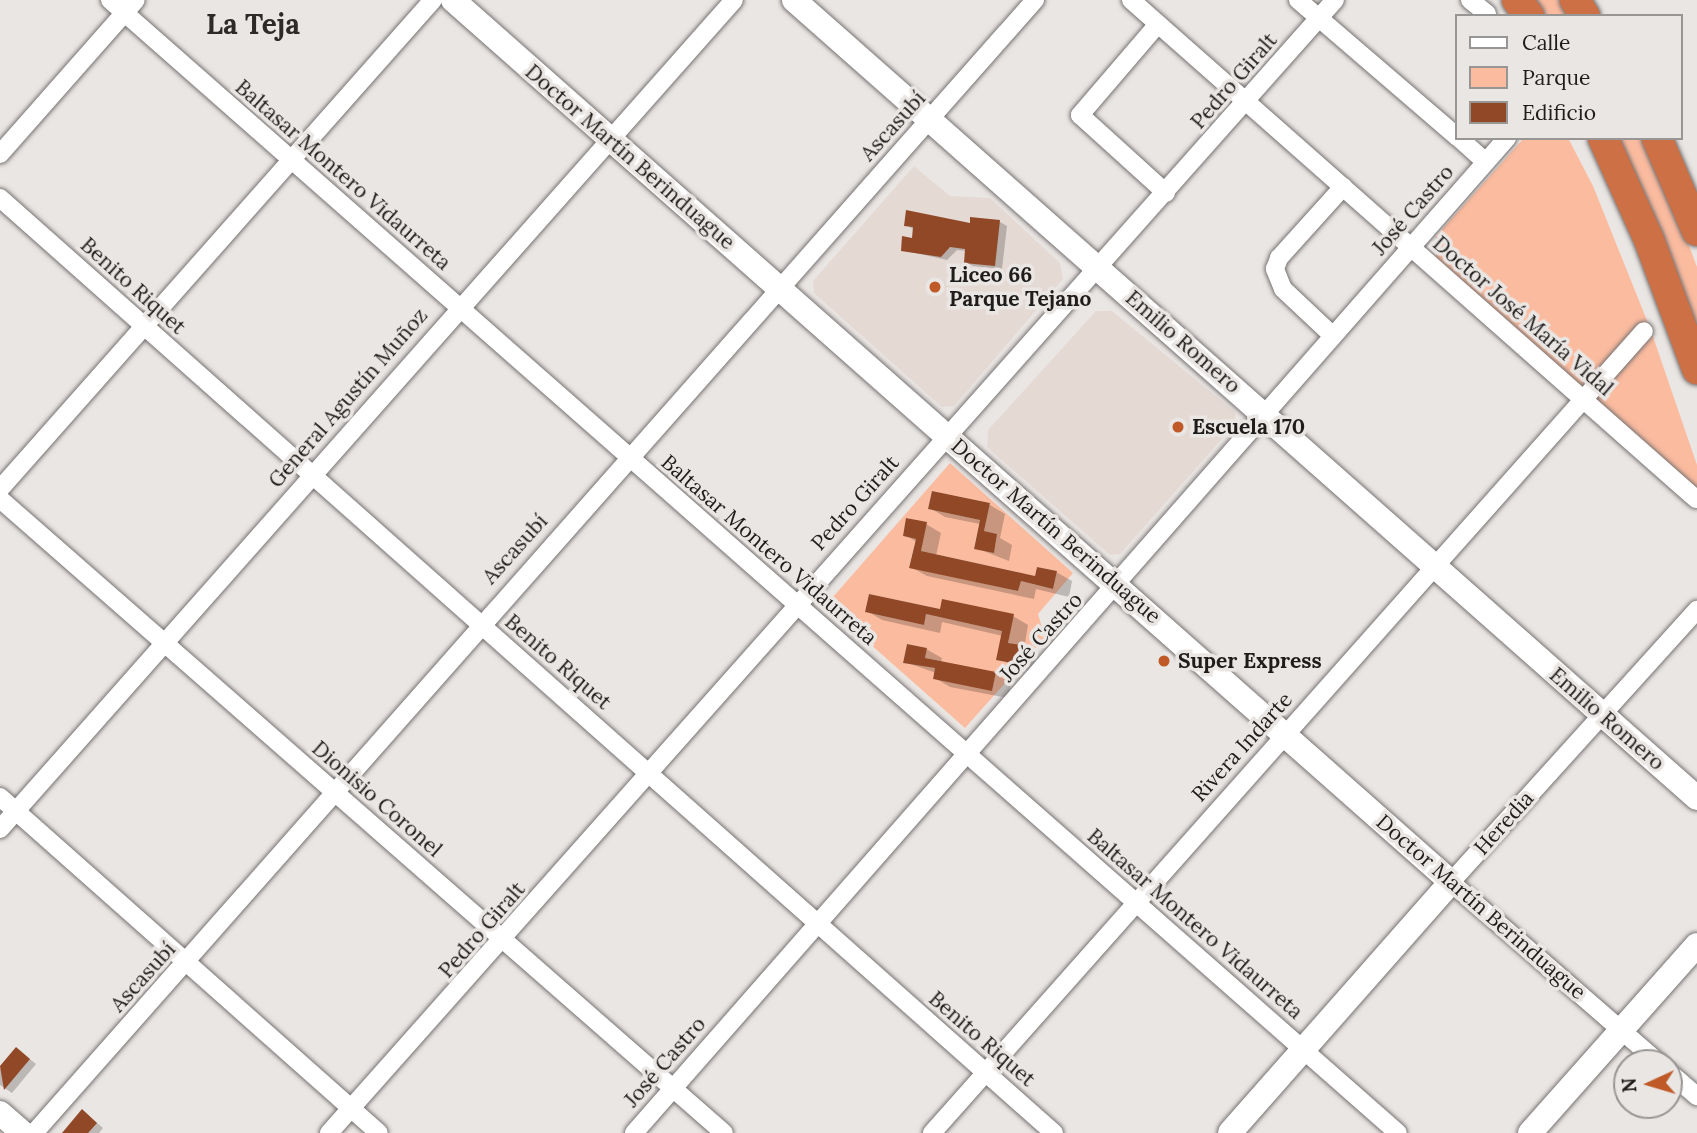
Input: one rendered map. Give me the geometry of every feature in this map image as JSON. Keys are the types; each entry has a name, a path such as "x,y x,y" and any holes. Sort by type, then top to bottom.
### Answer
{"highway":[{"path":"1604,140 1649,240 1697,369"},
{"path":"1658,140 1697,231"}],"street":[{"name":"Baltasar Montero Vidaurreta","path":"110,0 130,7 292,160 1398,1133"},
{"path":"0,489 433,0"},
{"name":"Doctor Martín Berinduague","path":"453,0 607,141 779,286 1643,1049"},
{"name":"General Agustín Muñoz","path":"0,829 458,307 734,0"},
{"name":"Emilio Romero","path":"794,0 1697,798"},
{"name":"Ascasubí","path":"34,1133 186,963 479,624 1035,0"},
{"name":"Doctor José María Vidal","path":"1131,0 1696,499"},
{"path":"1298,0 1456,136"},
{"name":"Pedro Giralt","path":"329,1133 504,941 795,603 1099,269 1335,0"},
{"path":"1470,0 1487,14"},
{"path":"0,154 130,7"},
{"path":"1158,24 1080,115 1166,193"},
{"path":"1460,140 1486,162"},
{"name":"José Castro","path":"634,1133 1118,585 1264,413 1505,140"},
{"path":"1332,335 1283,289 1275,269 1279,258 1343,187"},
{"name":"Benito Riquet","path":"0,198 1054,1133"},
{"name":"Rivera Indarte","path":"932,1133 1644,331"},
{"name":"Dionisio Coronel","path":"0,499 724,1133"},
{"name":"Heredia","path":"1230,1133 1451,882 1697,610"},
{"path":"0,797 379,1133"},
{"path":"1530,1133 1697,945"},
{"path":"1683,1084 1697,1096"},
{"path":"0,1113 23,1133"}],"shaded area":[{"name":"Liceo 66 Parque Tejano","path":"914,166 950,196 990,198 1060,263 1063,279 954,406 942,407 814,293 813,281"},
{"path":"1096,311 1112,311 1235,412 1235,424 1120,554 1110,555 987,447 988,430"}],"green space":[{"path":"1529,0 1560,0 1570,14 1539,14"},
{"path":"1522,140 1569,140 1593,186 1650,328 1697,465 1697,493 1436,258 1436,236"},
{"path":"1616,140 1643,140 1685,235 1697,267 1697,339"},
{"path":"950,463 1073,573 1038,614 1045,638 965,728 826,605","holes":["932,491 990,503 984,531 997,534 994,553 974,548 980,520 928,509","907,518 926,523 921,551 1035,576 1037,567 1057,571 1053,589 1021,581 1018,591 909,567 916,539 903,536","869,594 940,609 1013,615 1008,643 1021,646 1017,664 997,660 1002,631 926,614 924,625 865,612","907,644 927,648 925,658 996,673 992,690 933,679 935,668 903,663"]}],"building":[{"path":"906,210 970,223 970,217 1000,220 995,266 964,263 965,249 950,247 941,257 901,251 902,236 912,238 913,227 904,226"},
{"path":"932,491 990,503 984,531 997,534 994,553 974,549 980,520 928,509"},
{"path":"906,518 927,522 921,551 1035,576 1037,567 1057,571 1053,589 1021,581 1018,591 909,568 916,539 903,536"},
{"path":"869,594 940,609 942,599 1014,614 1008,643 1021,645 1017,664 996,660 1002,631 926,614 924,625 865,612"},
{"path":"907,644 927,648 925,658 996,672 992,691 933,679 935,668 903,663"},
{"path":"16,1047 30,1059 4,1090 0,1066"},
{"path":"82,1109 97,1123 88,1133 62,1133"}],"place":[{"name":"Liceo 66 Parque Tejano","path":"935,287"},
{"name":"Escuela 170","path":"1178,427"},
{"name":"Super Express","path":"1164,661"}],"district":[{"name":"La Teja","path":"253,24"}]}
